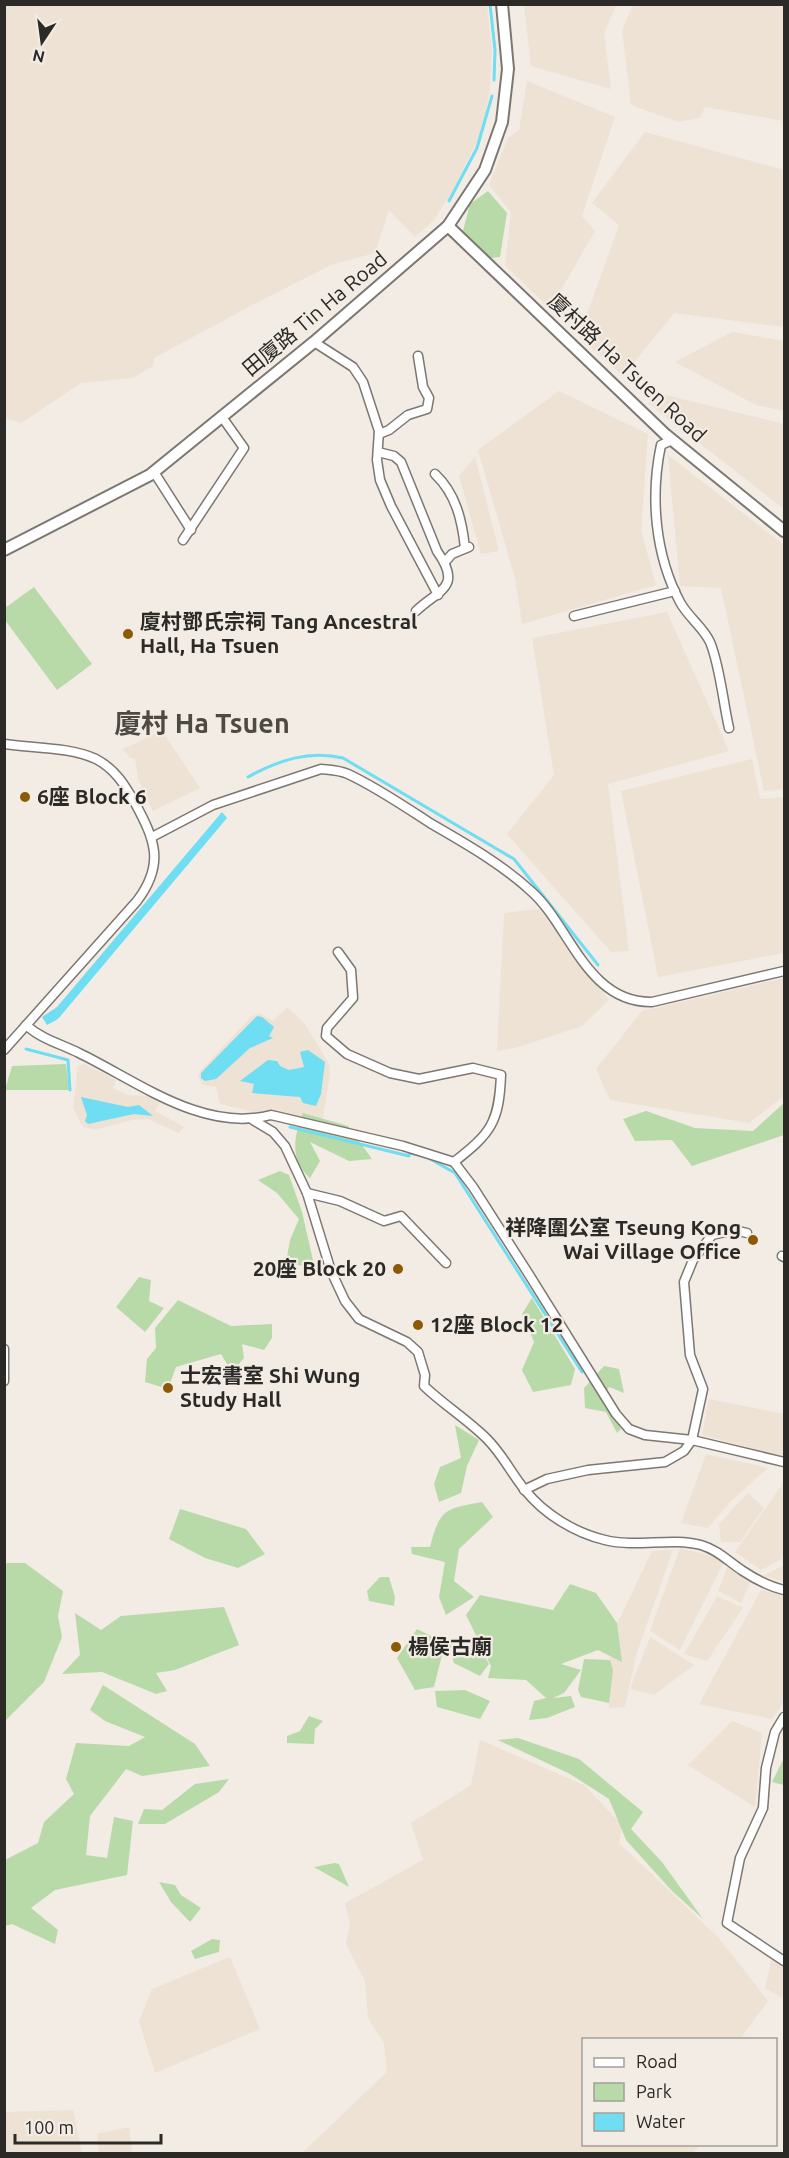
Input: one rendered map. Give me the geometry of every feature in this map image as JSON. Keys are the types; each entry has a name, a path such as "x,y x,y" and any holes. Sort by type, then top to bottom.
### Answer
{"street":[{"name":"田廈路 Tin Ha Road","path":"4,550 154,472 314,342 448,226 486,170 502,122 508,69 502,4"},
{"name":"廈村路 Ha Tsuen Road","path":"448,226 672,440 784,531"},
{"path":"314,342 353,367 363,382 379,434 380,480 391,506 438,595"},
{"path":"379,434 389,430 408,415 427,409 429,398 423,387 418,356"},
{"path":"183,540 244,448 222,417"},
{"path":"672,440 661,445 655,501 660,546 667,574 682,605 711,644 729,728"},
{"path":"378,452 394,456 401,462 437,551 445,562 447,583 445,589 416,611"},
{"path":"154,472 191,530"},
{"path":"435,474 447,485 457,506 463,523 467,547 452,554 445,562"},
{"path":"574,616 675,591"},
{"path":"4,744 78,754 103,763 123,783 152,837 154,864 145,891 4,1050"},
{"path":"152,837 222,802 321,769 334,770 347,774 404,806 496,863 534,893 579,959 604,984 631,999 652,1002 784,971"},
{"path":"338,952 351,970 353,998 327,1028 326,1036 347,1054 390,1072 419,1079 473,1068 501,1075 499,1110 493,1126 482,1139 454,1162"},
{"path":"26,1025 36,1034 78,1052 181,1106 253,1120 273,1132 285,1146 307,1193 331,1271 345,1301 359,1319 407,1342 418,1352 425,1375 424,1386 446,1407 485,1437 506,1460 524,1490 542,1509 588,1535 628,1544 677,1542 702,1545 718,1552 744,1572 784,1590"},
{"path":"253,1120 271,1115 403,1146 454,1162 473,1187 629,1429 645,1435 692,1440 784,1462"},
{"path":"307,1193 340,1201 384,1221 401,1216 446,1263"},
{"path":"524,1490 547,1479 588,1470 665,1462 675,1458 692,1440 703,1389 690,1355 684,1282 693,1260 712,1235 734,1230 747,1233"},
{"path":"4,1349 4,1381"},
{"path":"784,1717 775,1732 766,1768 763,1808 740,1858 727,1923 784,1960"}],"shaded area":[{"path":"4,5 487,5 492,51 490,89 482,131 453,190 434,220 415,237 389,210 375,253 331,265 258,302 154,358 153,366 133,378 81,383 21,423 4,418"},
{"path":"524,5 616,5 604,33 611,89 531,66"},
{"path":"633,5 784,5 784,121 705,107 700,118 678,122 631,105 622,30"},
{"path":"527,81 615,117 582,216 595,231 550,309 505,265 511,212 489,185 508,138 519,130"},
{"path":"645,132 784,170 784,327 674,313 623,376 579,337 619,225 592,203"},
{"path":"732,332 784,341 784,411 756,405 675,362"},
{"path":"559,391 648,434 641,530 656,585 522,624 515,578 478,450"},
{"path":"658,393 784,424 784,509 648,403"},
{"path":"668,455 784,545 784,789 764,791 721,588 680,586"},
{"path":"475,457 499,551 481,554 459,476"},
{"path":"667,612 729,751 608,784 629,951 611,952 507,834 554,775 532,638"},
{"path":"162,731 200,788 153,811 138,779 135,759 130,758 123,749"},
{"path":"752,759 760,799 784,797 784,953 658,977 621,791"},
{"path":"539,909 609,1000 582,1026 515,1048 497,1051 504,913"},
{"path":"784,978 784,1096 749,1123 610,1100 596,1069 642,1011"},
{"path":"287,1007 305,1024 329,1064 330,1074 323,1118 318,1123 270,1111 255,1112 220,1104 216,1087 203,1085 198,1077 201,1070 251,1017 259,1013 273,1021"},
{"path":"84,1064 116,1080 113,1088 128,1095 148,1096 160,1103 155,1111 184,1127 179,1133 148,1119 132,1120 95,1130 83,1127 73,1108 78,1066"},
{"path":"709,1399 784,1414 784,1457 702,1435"},
{"path":"706,1454 768,1468 730,1502 708,1528 681,1523"},
{"path":"784,1482 784,1558 761,1570 735,1552"},
{"path":"748,1493 764,1508 740,1542 721,1542 719,1524"},
{"path":"680,1548 725,1560 680,1650 650,1631"},
{"path":"673,1550 636,1655 625,1707 609,1708 610,1639 652,1551"},
{"path":"784,1565 784,1581 763,1576"},
{"path":"728,1566 750,1583 741,1603 718,1591"},
{"path":"761,1590 784,1595 784,1702 772,1719 699,1704"},
{"path":"717,1596 743,1608 707,1661 684,1654"},
{"path":"650,1637 694,1665 654,1695 630,1689"},
{"path":"732,1721 762,1733 755,1807 688,1765"},
{"path":"480,1740 584,1785 622,1825 619,1843 719,1938 768,2001 741,2038 582,2038 582,2146 699,2146 693,2153 301,2154 387,2072 384,2043 368,2018 365,1981 346,1944 350,1924 345,1903 423,1860 411,1823 471,1785"},
{"path":"230,1957 260,2029 155,2073 139,2021 152,1989"},
{"path":"772,1958 784,1963 784,1999 765,1988"},
{"path":"73,2110 82,2153 5,2153 5,2112"},
{"path":"129,2127 132,2153 99,2153 97,2134"}],"green space":[{"path":"488,191 507,213 500,257 491,258 463,231 470,204"},
{"path":"34,587 92,664 57,690 5,620 5,608"},
{"path":"66,1064 69,1090 5,1090 12,1066"},
{"path":"784,1103 784,1135 692,1166 672,1140 635,1141 623,1119 646,1111 695,1128 753,1131"},
{"path":"303,1113 348,1126 372,1159 349,1161 310,1142 320,1161 310,1178 299,1163 295,1147 297,1130"},
{"path":"280,1171 289,1175 302,1212 315,1269 286,1262 290,1240 299,1219 277,1193 258,1180"},
{"path":"139,1277 151,1280 149,1301 164,1308 145,1332 116,1307"},
{"path":"532,1298 575,1369 571,1385 533,1392 522,1370 534,1342 522,1314"},
{"path":"178,1300 231,1326 272,1324 272,1338 264,1350 242,1344 244,1358 232,1372 221,1354 176,1367 168,1389 145,1382 147,1359 156,1348 155,1328"},
{"path":"604,1366 619,1369 624,1393 609,1387 601,1399 621,1429 617,1433 606,1412 585,1408 584,1388"},
{"path":"455,1425 479,1440 467,1466 461,1493 439,1502 434,1484 440,1467 461,1458"},
{"path":"482,1502 493,1517 459,1549 454,1581 474,1597 446,1615 439,1597 445,1562 412,1554 411,1547 430,1547 437,1525 451,1509"},
{"path":"180,1509 246,1529 265,1554 238,1568 205,1558 169,1539"},
{"path":"7,1563 25,1563 63,1591 58,1616 62,1637 44,1682 5,1721 4,1566"},
{"path":"380,1577 389,1577 395,1597 394,1606 369,1601 367,1591"},
{"path":"570,1584 596,1593 617,1623 622,1662 598,1650 561,1664 581,1670 564,1693 553,1698 571,1696 575,1707 547,1718 529,1720 534,1701 546,1698 526,1680 488,1678 491,1666 466,1615 480,1595 553,1610"},
{"path":"224,1607 239,1645 175,1670 156,1673 167,1691 156,1694 102,1672 62,1674 80,1655 75,1613 101,1630 121,1616"},
{"path":"417,1629 445,1643 434,1687 415,1690 397,1658"},
{"path":"461,1641 481,1650 489,1664 480,1676 454,1663 448,1643"},
{"path":"584,1659 610,1660 613,1670 609,1703 581,1697 578,1690"},
{"path":"103,1685 195,1744 210,1766 142,1776 126,1769 90,1816 86,1855 107,1858 114,1817 133,1821 127,1875 55,1890 31,1908 58,1930 55,1944 12,1924 5,1926 5,1860 38,1843 44,1822 74,1794 66,1779 76,1743 129,1746 145,1737 105,1721 90,1710"},
{"path":"465,1690 490,1701 480,1719 437,1707 435,1691"},
{"path":"309,1716 323,1721 315,1729 314,1744 287,1743 287,1736 300,1731"},
{"path":"518,1738 579,1759 643,1812 631,1829 662,1862 703,1919 672,1891 626,1840 609,1799 570,1774 498,1740"},
{"path":"784,1758 784,1785 772,1782"},
{"path":"229,1779 219,1792 165,1824 138,1824 144,1809 162,1810 195,1784"},
{"path":"339,1864 349,1887 314,1867"},
{"path":"159,1882 175,1885 181,1895 201,1908 190,1922 171,1902"},
{"path":"212,1939 220,1940 219,1952 195,1959 191,1951"}],"water":[{"path":"222,812 227,818 58,1019 47,1025 42,1017 57,1007"},
{"path":"257,1016 262,1017 274,1027 269,1036 273,1038 250,1048 216,1079 205,1081 201,1078 201,1073"},
{"path":"308,1050 325,1062 321,1094 316,1106 303,1103 300,1097 252,1093 254,1084 240,1081 268,1060 277,1061 280,1066 289,1070 304,1067 300,1052"},
{"path":"81,1097 128,1107 139,1105 153,1116 134,1114 88,1124 85,1121 87,1115"}],"waterway":[{"path":"490,4 495,50 494,80"},
{"path":"449,201 477,148 492,96"},
{"path":"248,777 294,758 318,755 343,758 514,859 598,965"},
{"path":"26,1049 68,1060 70,1090"},
{"path":"290,1127 409,1156 409,1153 425,1156 455,1173 582,1372"}],"place":[{"name":"廈村鄧氏宗祠 Tang Ancestral Hall, Ha Tsuen","path":"128,634"},
{"name":"6座 Block 6","path":"25,797"},
{"name":"祥降圍公室 Tseung Kong Wai Village Office","path":"753,1240"},
{"name":"20座 Block 20","path":"398,1269"},
{"name":"12座 Block 12","path":"418,1325"},
{"name":"士宏書室 Shi Wung Study Hall","path":"168,1388"},
{"name":"楊侯古廟","path":"396,1647"}],"district":[{"name":"廈村 Ha Tsuen","path":"202,724"}]}
